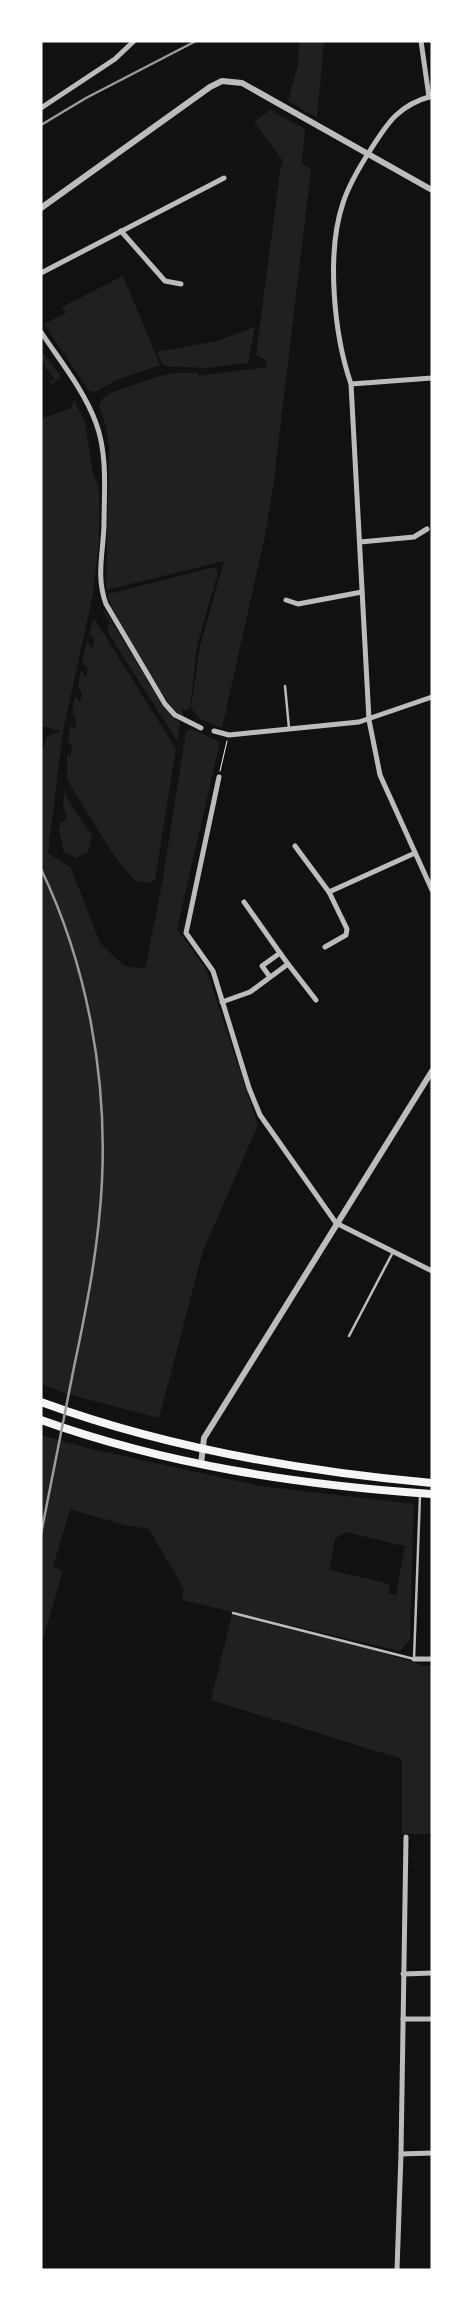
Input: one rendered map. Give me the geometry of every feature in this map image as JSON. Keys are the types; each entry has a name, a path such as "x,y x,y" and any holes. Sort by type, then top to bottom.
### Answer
{"main road":[{"path":"41,1402 100,1422 202,1448 298,1468 432,1483"},
{"path":"41,1420 85,1436 201,1464 298,1481 432,1494"}],"street":[{"path":"41,108 115,59 134,41"},
{"path":"421,41 430,97 397,112 386,124 368,154 343,203 334,248 334,277 339,333 344,362 351,384 369,720 380,775 432,890"},
{"path":"41,208 192,98 222,81 242,84 432,190"},
{"path":"41,273 224,178"},
{"path":"121,230 165,281 181,284"},
{"path":"41,332 87,401 97,425 103,456 104,527 100,588 106,604 165,704 175,715 201,728"},
{"path":"351,384 432,378"},
{"path":"360,542 414,537 427,529"},
{"path":"286,600 298,604 362,592"},
{"path":"214,731 229,734 369,720 380,713 432,697"},
{"path":"219,776 186,933 213,971 260,1115 336,1223 432,1271"},
{"path":"295,846 329,892 347,929 346,935 325,947"},
{"path":"329,892 415,853"},
{"path":"244,902 316,1000"},
{"path":"270,977 262,966 280,953"},
{"path":"222,1002 250,992 288,964"},
{"path":"201,1464 204,1438 432,1071"},
{"path":"414,1659 432,1659"},
{"path":"397,2270 401,2154 406,1837"},
{"path":"403,1974 432,1973"},
{"path":"403,2019 432,2019"},
{"path":"401,2154 432,2153"}],"lane":[{"path":"286,686 289,729"},
{"path":"349,1336 393,1252"},
{"path":"233,1613 414,1659 420,1493"}],"path":[{"path":"219,776 229,734"}],"shaded area":[{"path":"299,41 324,41 317,118 288,101 298,65"},
{"path":"270,110 305,129 302,163 311,170 273,488 266,531 222,728 200,719 191,708 200,646 224,561 106,590 109,447 106,426 99,406 102,399 110,393 156,377 174,373 197,373 198,376 267,367 266,360 256,355 283,161 254,122"},
{"path":"123,276 160,365 117,380 95,392 89,391 44,324 66,313 62,307"},
{"path":"255,327 248,363 205,368 164,366 157,352 217,341"},
{"path":"41,350 61,377 52,384 49,382 54,379 41,360"},
{"path":"74,400 85,422 93,473 99,488 99,541 93,594 63,731 48,853 71,868 100,943 124,966 145,969 162,884 186,731 192,729 220,742 177,929 206,969 258,1125 203,1251 159,1418 67,1394 41,1384 41,754 47,736 62,731 41,726 41,419 71,408"},
{"path":"214,567 218,572 197,646 190,707 186,711 182,709 184,717 172,706 145,666 124,631 108,594"},
{"path":"104,609 163,706 180,723 177,741 109,634 107,627 110,623 103,611"},
{"path":"94,618 176,749 155,880 149,883 134,880 113,854 67,780 67,753 70,757 72,748 68,739 71,725 75,729 76,720 72,712 75,697 80,702 82,694 78,685 81,670 86,677 88,669 82,661 87,641 92,648 94,640 89,633"},
{"path":"65,790 69,801 92,836 88,852 76,858 64,852 59,830 61,821 63,822 67,817 63,806"},
{"path":"41,1435 87,1448 260,1486 414,1504 410,1640 400,1651 182,1600 184,1589 149,1529 124,1525 70,1509 53,1567 63,1571 41,1646","holes":["345,1532 405,1546 396,1595 388,1594 390,1585 383,1582 329,1570 335,1539"]},
{"path":"232,1615 378,1651 425,1666 432,1666 432,1834 402,1834 402,1759 211,1700"}],"railway":[{"path":"41,125 86,98 196,41"},
{"path":"41,869 71,943 91,1021 97,1061 103,1141 102,1181 92,1275 41,1534"}]}
